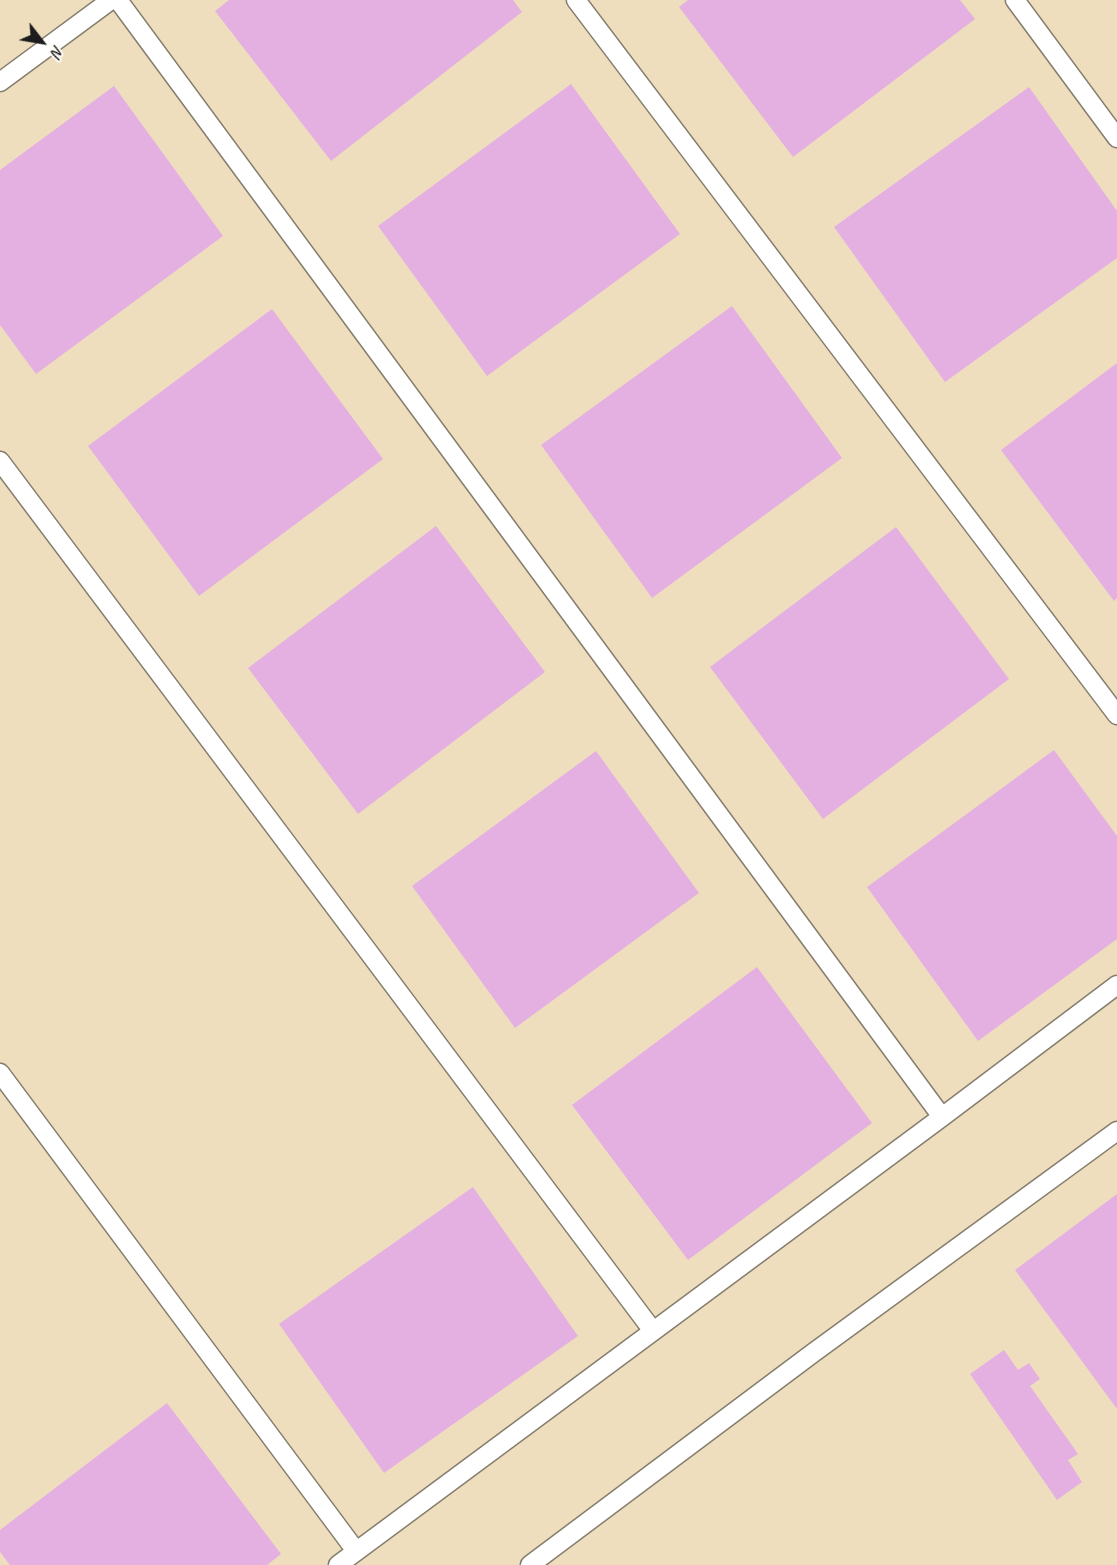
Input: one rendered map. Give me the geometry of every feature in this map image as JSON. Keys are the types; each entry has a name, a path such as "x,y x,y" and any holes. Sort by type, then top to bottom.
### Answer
{"lane":[{"path":"0,82 111,0"},
{"path":"118,0 942,1118"},
{"path":"576,0 1117,715"},
{"path":"1015,0 1117,138"},
{"path":"0,461 653,1332"},
{"path":"338,1565 942,1118 1117,985"},
{"path":"0,1073 356,1551"},
{"path":"530,1565 813,1353 1117,1131"}],"building":[{"path":"229,0 513,0 522,12 331,161 215,11"},
{"path":"688,0 960,0 975,19 793,157 679,7"},
{"path":"571,84 680,234 487,376 378,226"},
{"path":"114,86 223,236 36,374 0,325 0,170"},
{"path":"1029,87 1117,211 1117,258 945,382 834,227"},
{"path":"732,306 842,458 652,598 541,445"},
{"path":"272,309 383,459 199,596 88,446"},
{"path":"1117,363 1117,598 1114,601 1001,450"},
{"path":"436,526 545,672 358,814 248,668"},
{"path":"896,527 1009,679 823,819 710,667"},
{"path":"1054,750 1117,836 1117,939 978,1041 867,887"},
{"path":"596,751 699,893 515,1028 412,886"},
{"path":"757,967 872,1123 688,1260 572,1105"},
{"path":"473,1187 578,1336 384,1473 279,1324"},
{"path":"1117,1194 1117,1409 1015,1270"},
{"path":"1004,1350 1018,1370 1029,1363 1040,1379 1030,1386 1078,1454 1068,1460 1082,1482 1057,1500 970,1374"},
{"path":"167,1403 281,1554 267,1565 10,1565 0,1552 0,1530"}]}
